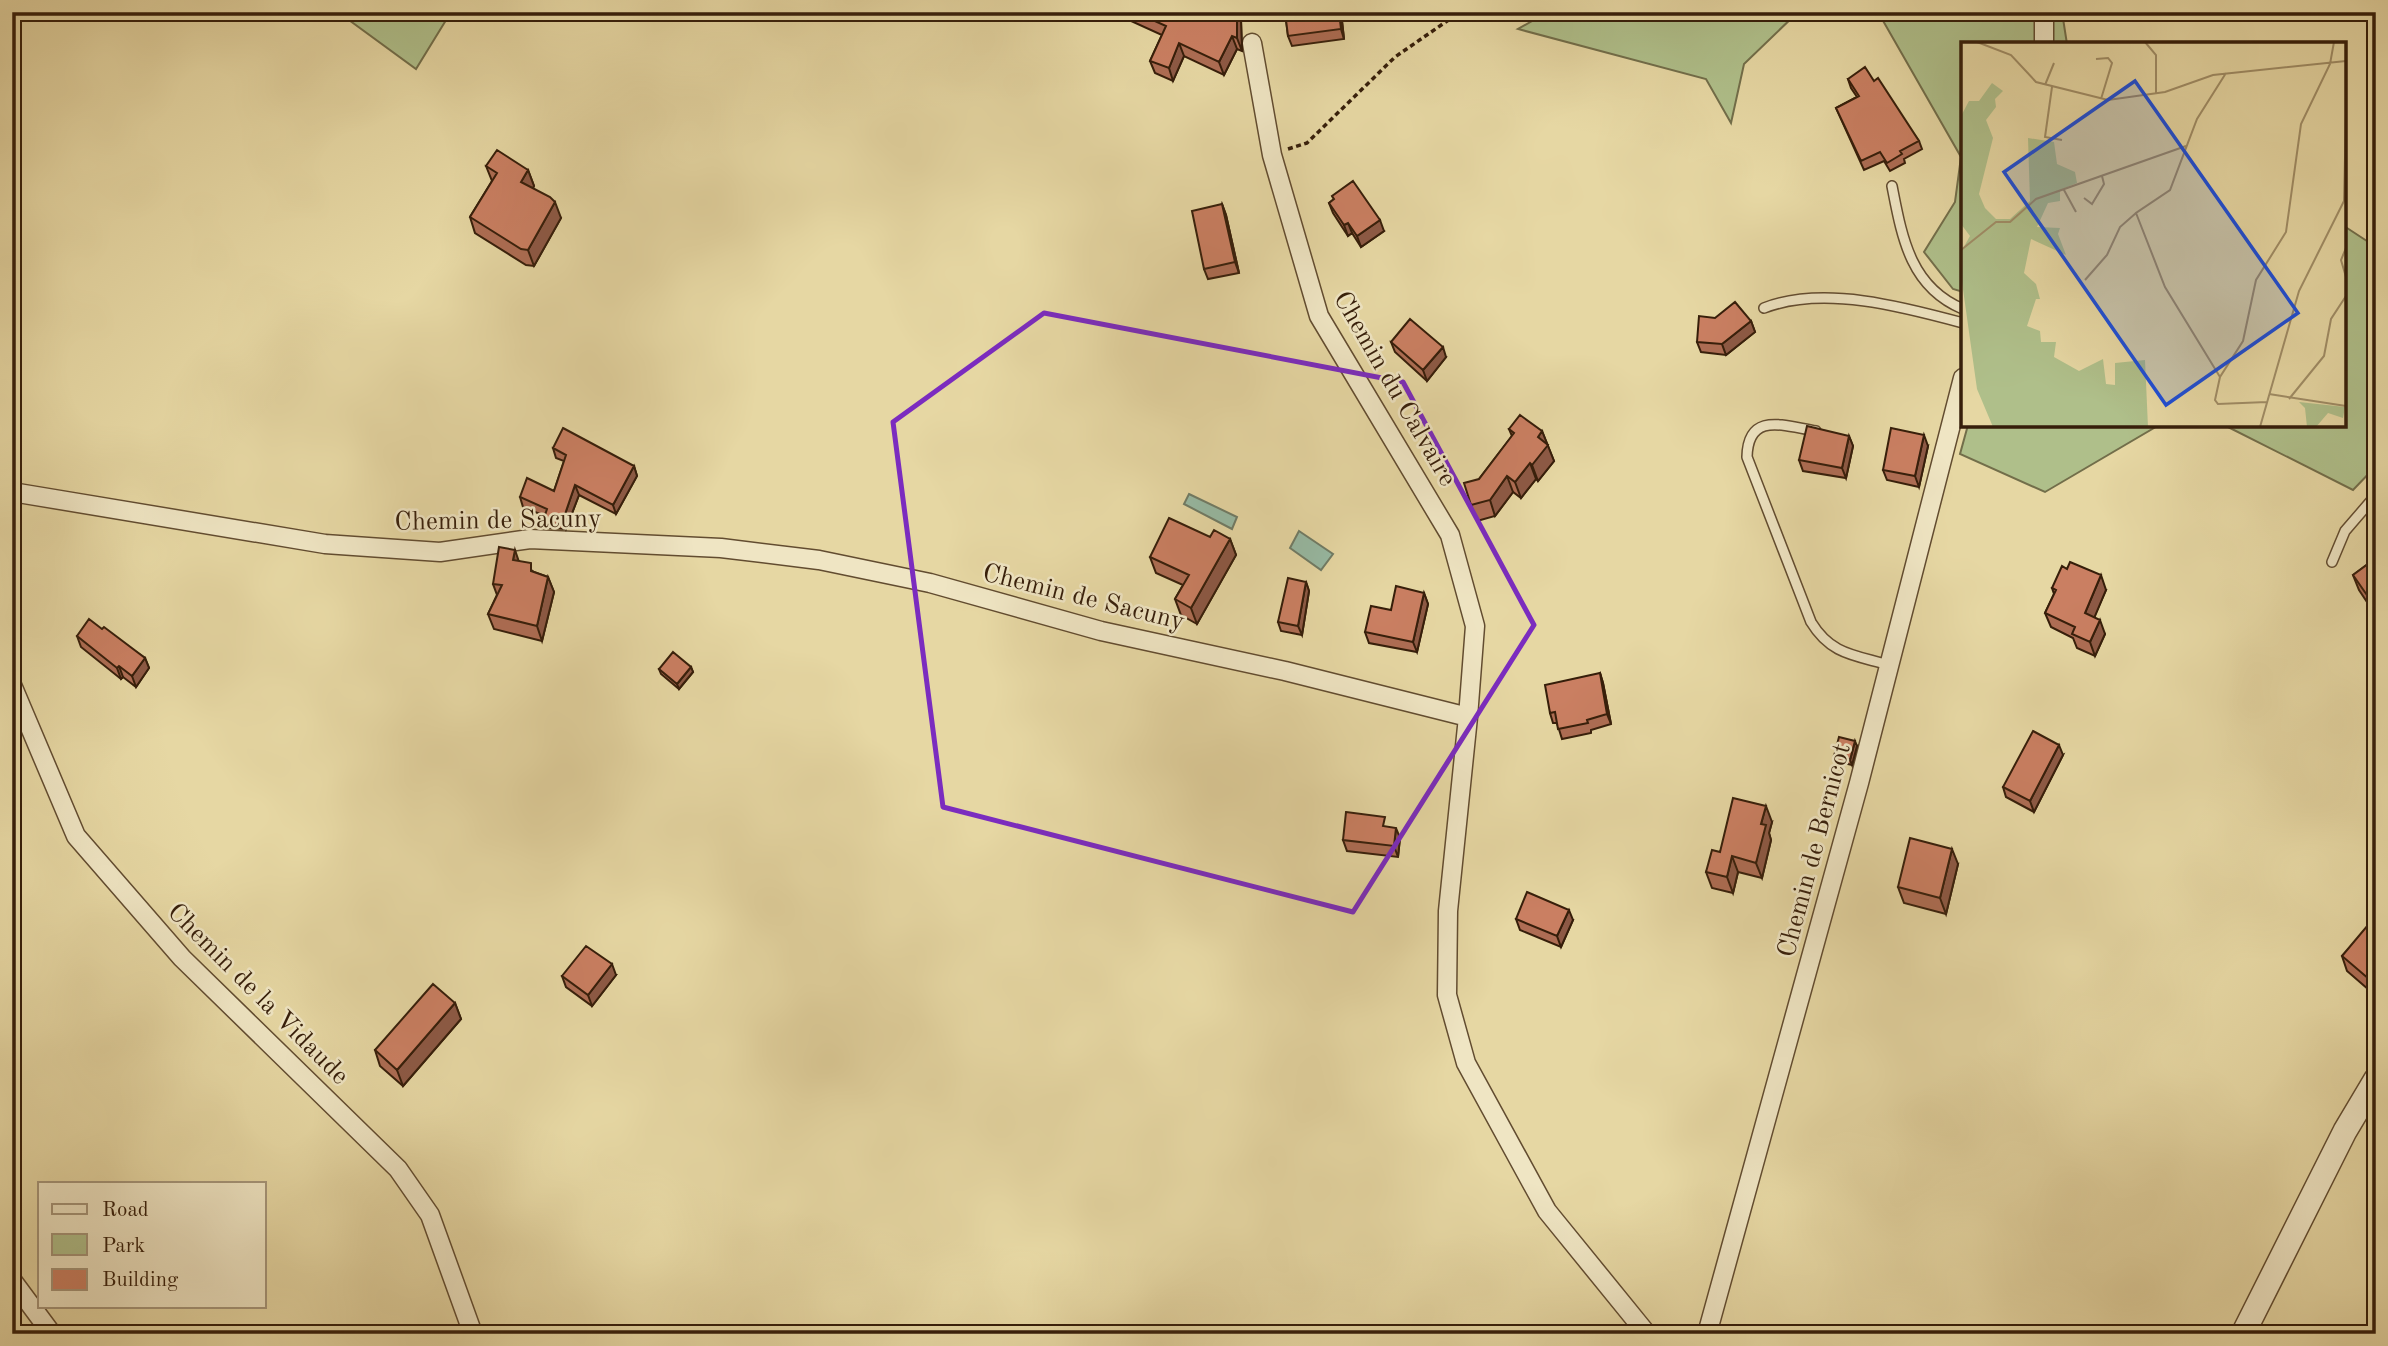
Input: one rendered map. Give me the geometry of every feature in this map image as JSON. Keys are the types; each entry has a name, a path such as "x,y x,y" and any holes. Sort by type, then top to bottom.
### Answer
{"street":[{"path":"2044,12 2044,42"},
{"name":"Chemin du Calvaire","path":"1252,43 1272,155 1318,316 1450,535 1475,626 1468,717"},
{"name":"Chemin de Bernicot","path":"1707,1334 1859,783 1961,387"},
{"name":"Chemin de Sacuny","path":"12,492 325,544 440,552 530,539 721,548 820,560 930,583 1101,631 1286,671 1468,717"},
{"name":"Chemin de la Vidaude","path":"12,685 76,836 182,958 398,1169 430,1215 473,1334"},
{"path":"1468,717 1448,911 1447,995 1466,1063 1547,1211 1647,1334"},
{"path":"2243,1334 2345,1131 2376,1079"},
{"path":"12,1280 52,1334"}],"lane":[{"path":"1892,186 1906,248 1916,268 1930,289 1950,304 1961,308"},
{"path":"1764,308 1804,298 1857,300 1961,323"},
{"path":"1820,431 1763,425 1753,431 1747,444 1746,457 1811,622 1821,638 1843,652 1889,666"},
{"path":"2332,562 2345,531 2376,495"}],"path":[{"path":"1272,155 1307,143 1395,57 1450,19 1479,12"}],"highlighted area":[{"path":"1044,313 1403,382 1534,625 1353,912 943,807 893,422"}],"green space":[{"path":"338,12 451,12 416,69"},
{"path":"1548,12 1798,12 1744,64 1731,123 1706,79 1518,29"},
{"path":"1878,12 2062,12 2067,42 1961,42 1961,157"},
{"path":"1961,157 1961,291 1953,289 1924,252 1955,202"},
{"path":"2346,227 2376,247 2376,466 2353,490 2228,427 2346,427"},
{"path":"1967,427 2156,427 2045,492 1960,454"}],"shaded area":[{"path":"1189,494 1237,517 1232,529 1184,504"},
{"path":"1299,531 1333,554 1321,570 1290,548"}],"building":[{"path":"1135,12 1237,12 1237,38 1232,36 1219,62 1179,43 1169,68 1150,61 1166,26"},
{"path":"1285,12 1339,12 1341,29 1288,36"},
{"path":"1865,67 1874,81 1878,78 1919,141 1900,151 1902,154 1887,163 1880,152 1861,161 1836,108 1859,96 1848,79"},
{"path":"497,150 528,170 521,182 555,202 528,250 521,249 470,217 497,173 486,166"},
{"path":"1353,181 1380,220 1357,236 1348,223 1344,225 1329,203 1334,199 1332,196"},
{"path":"1222,204 1235,262 1204,269 1192,211"},
{"path":"1735,302 1751,321 1722,344 1697,342 1699,316 1715,318"},
{"path":"1410,319 1443,347 1423,370 1391,342"},
{"path":"1520,415 1542,431 1538,437 1548,445 1515,482 1507,476 1490,500 1471,505 1464,483 1479,479 1514,433 1509,429"},
{"path":"1807,426 1849,436 1842,468 1799,460"},
{"path":"563,428 634,466 613,505 575,485 563,520 544,518 547,509 520,497 527,478 554,491 566,455 553,448"},
{"path":"1891,428 1924,435 1915,476 1883,470"},
{"path":"1169,518 1210,537 1214,530 1230,539 1191,608 1175,599 1189,575 1150,557"},
{"path":"499,547 515,550 513,560 531,563 531,571 548,577 537,626 488,614 502,585 493,584"},
{"path":"2376,558 2376,594 2369,598 2353,575"},
{"path":"2070,562 2101,575 2085,613 2100,620 2090,642 2072,634 2075,627 2045,613 2056,590 2052,588 2062,566 2067,569"},
{"path":"1288,578 1306,582 1298,626 1278,622"},
{"path":"1396,586 1424,593 1413,642 1365,632 1371,606 1391,610"},
{"path":"89,619 145,658 132,676 119,666 117,668 77,636"},
{"path":"673,652 691,667 677,684 659,669"},
{"path":"1600,673 1607,714 1587,720 1588,723 1558,729 1555,712 1550,713 1545,685"},
{"path":"2033,731 2059,745 2030,801 2003,787"},
{"path":"1839,737 1855,741 1850,760 1834,756"},
{"path":"1733,798 1766,806 1761,824 1766,825 1756,863 1732,856 1727,877 1706,872 1712,850 1720,852"},
{"path":"1346,812 1385,817 1383,826 1396,828 1394,846 1343,840"},
{"path":"1910,838 1952,849 1940,898 1898,887"},
{"path":"1527,892 1569,910 1557,936 1516,919"},
{"path":"2373,919 2376,921 2376,985 2342,956"},
{"path":"586,946 612,964 588,995 562,976"},
{"path":"433,984 455,1003 397,1070 375,1050"}]}
